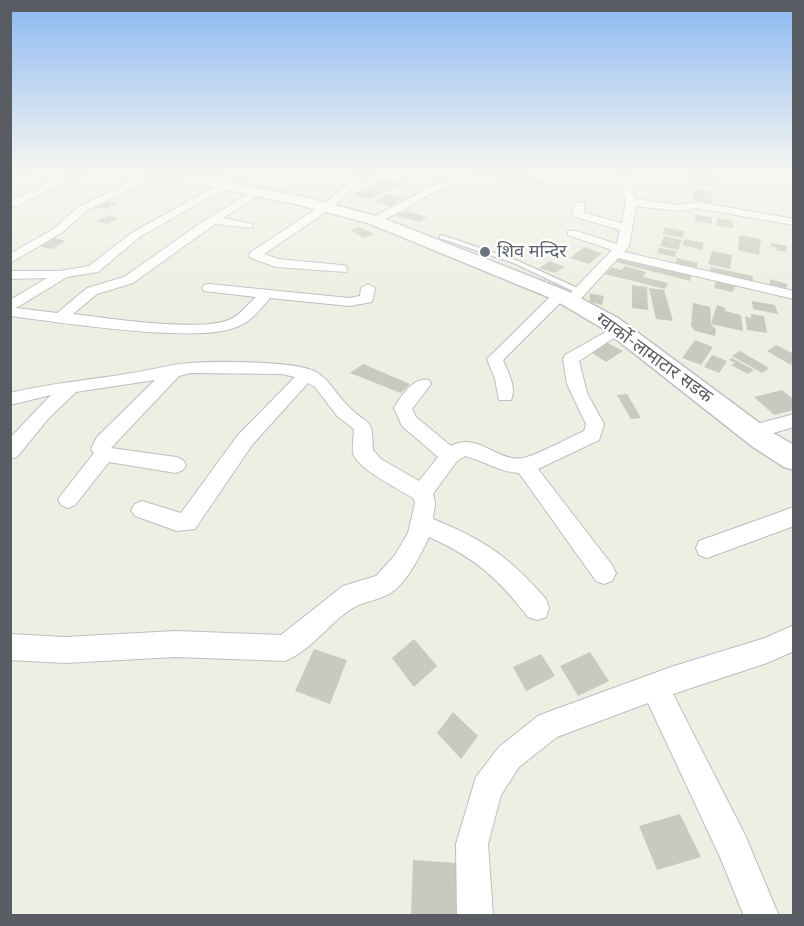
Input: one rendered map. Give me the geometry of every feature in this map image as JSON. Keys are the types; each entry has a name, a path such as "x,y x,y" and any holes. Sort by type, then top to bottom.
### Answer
{"main road":[{"name":"ग्वार्को-लामाटार सडक","path":"362,216 571,296 753,432 794,459"}],"street":[{"path":"10,259 59,230 74,216"},
{"path":"10,275 63,274 93,268 137,234 168,216"},
{"path":"60,318 92,291 128,280 220,216"},
{"path":"313,216 255,255 276,263 341,269"},
{"path":"374,220 381,216"},
{"path":"584,216 627,228"},
{"path":"505,396 503,379 495,359 571,296 618,252 629,216"},
{"path":"761,216 794,222"},
{"path":"214,220 248,226"},
{"path":"572,233 618,252 794,295"},
{"path":"10,326 15,311 63,274"},
{"path":"209,288 364,302 367,299 368,288"},
{"path":"15,311 140,327 197,329 222,327 243,318 266,294"},
{"path":"422,493 450,456 463,448 483,453 506,465 525,466 592,435 595,424 583,404 571,370 571,359 618,329"},
{"path":"10,399 72,386 191,368 282,369 307,374 321,383 343,412 363,426 363,453 422,493 424,503 419,535 402,563 383,585 351,594 332,608 315,626 285,648 176,644 65,650 11,648"},
{"path":"104,454 101,449 104,442 174,371"},
{"path":"142,510 177,522 188,522 245,440 307,374"},
{"path":"423,384 403,408 408,421 450,456"},
{"path":"10,452 42,414 72,386"},
{"path":"753,432 794,420"},
{"path":"104,454 176,465"},
{"path":"68,499 104,454"},
{"path":"525,466 604,573"},
{"path":"707,549 794,516"},
{"path":"421,524 447,534 492,560 506,572 537,608"},
{"path":"476,915 472,844 487,788 509,757 548,726 767,650 794,638"},
{"path":"655,687 733,847 762,915"}],"lane":[{"path":"442,237 516,262 571,296"}],"building":[{"path":"106,216 120,218 108,224 96,221"},
{"path":"396,216 427,217 420,222"},
{"path":"695,216 712,217 712,224 695,221"},
{"path":"717,218 733,221 733,228 716,225"},
{"path":"359,227 375,234 363,238 351,230"},
{"path":"664,227 684,231 683,238 663,234"},
{"path":"739,235 761,239 759,255 738,250"},
{"path":"664,236 682,240 678,250 660,246"},
{"path":"54,238 66,241 52,249 39,246"},
{"path":"684,239 704,243 702,250 682,245"},
{"path":"771,243 787,246 786,252 775,250 777,248 771,246"},
{"path":"584,247 602,253 589,264 570,258"},
{"path":"659,248 676,251 675,257 657,253"},
{"path":"712,251 732,255 730,269 708,264"},
{"path":"618,257 692,275 690,281 615,262"},
{"path":"677,258 698,263 696,270 675,265"},
{"path":"550,261 565,267 555,273 539,268"},
{"path":"625,266 646,272 643,277 668,283 665,289 605,274 612,267 621,270"},
{"path":"711,267 753,276 752,284 709,274"},
{"path":"770,279 787,284 787,288 770,285"},
{"path":"716,281 736,285 733,292 714,288"},
{"path":"632,285 647,287 648,310 632,308"},
{"path":"649,288 664,290 673,321 656,319"},
{"path":"589,293 604,296 602,305 590,302"},
{"path":"752,301 775,305 778,314 753,309"},
{"path":"693,303 710,307 711,324 716,329 715,336 695,331 691,326"},
{"path":"717,305 725,308 725,311 741,315 743,331 711,324"},
{"path":"751,314 764,316 767,333 747,330 745,316 751,318"},
{"path":"695,340 713,347 701,365 682,358"},
{"path":"606,342 623,351 606,362 592,353"},
{"path":"776,345 794,354 791,365 767,351"},
{"path":"740,351 769,368 762,373 732,356"},
{"path":"712,355 727,361 719,373 704,367"},
{"path":"732,358 754,370 748,374 731,365 735,363 729,360"},
{"path":"363,364 410,384 401,393 350,373"},
{"path":"782,390 794,400 794,410 774,415 754,397"},
{"path":"627,394 641,418 631,419 617,395"},
{"path":"414,639 437,666 414,687 392,658"},
{"path":"314,649 347,660 330,704 295,691"},
{"path":"590,652 609,681 578,696 560,666"},
{"path":"541,654 555,676 526,691 513,667"},
{"path":"453,712 478,736 461,759 437,733"},
{"path":"680,814 701,857 657,870 639,826"},
{"path":"413,860 456,863 457,916 411,916"}],"place":[{"name":"शिव मन्दिर","path":"485,252"}]}
